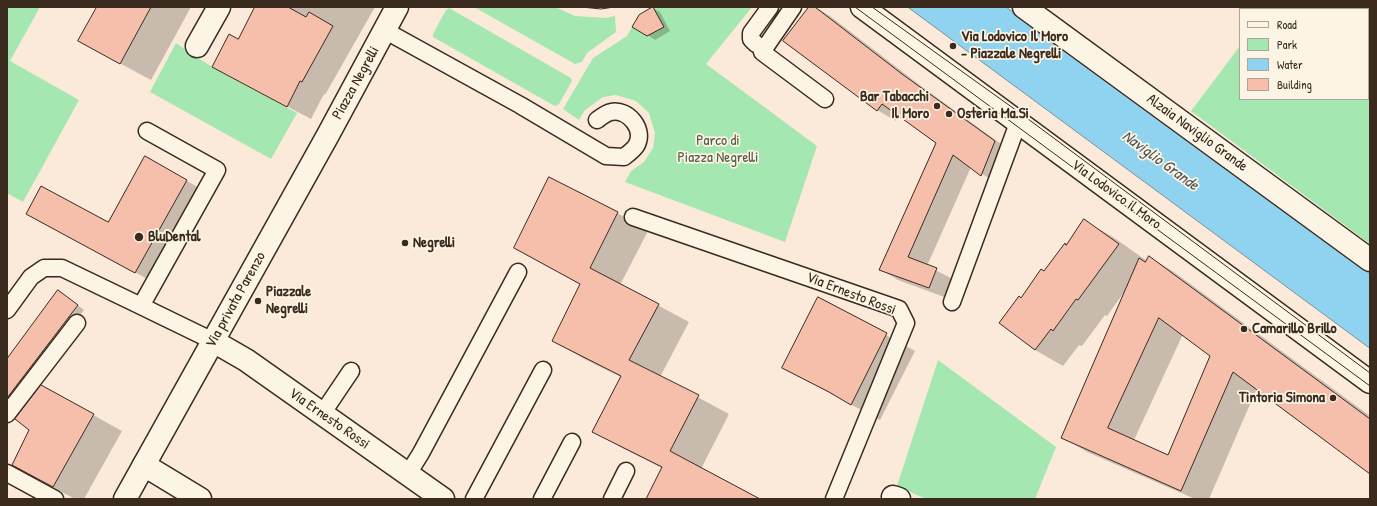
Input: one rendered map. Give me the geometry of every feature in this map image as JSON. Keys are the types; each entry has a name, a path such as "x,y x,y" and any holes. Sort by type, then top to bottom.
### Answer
{"street":[{"path":"197,46 219,7"},
{"name":"Piazza Negrelli","path":"328,135 397,7"},
{"name":"Via Lodovico il Moro","path":"862,7 1370,382"},
{"name":"Alzaia Naviglio Grande","path":"1024,7 1370,260"},
{"name":"Via privata Parenzo","path":"125,499 328,135"},
{"name":"Via Ernesto Rossi","path":"213,341 246,360 443,499"},
{"path":"144,466 200,499"}],"lane":[{"path":"756,44 751,39 751,33 770,7"},
{"path":"792,7 762,52 825,99"},
{"path":"384,30 520,105 606,156 624,157 636,146 639,136 636,123 625,113 610,112 597,120"},
{"path":"952,302 1018,123"},
{"path":"141,306 217,170 147,131"},
{"name":"Via Ernesto Rossi","path":"633,217 899,309 906,323 834,499"},
{"path":"10,300 31,277 44,268 62,268 213,341"},
{"path":"408,474 421,453 518,272"},
{"path":"7,414 77,323"},
{"path":"474,499 543,370"},
{"path":"322,414 351,371"},
{"path":"542,499 572,442"},
{"path":"612,499 626,471"},
{"path":"7,473 55,499"}],"green space":[{"path":"7,7 40,7 10,61 79,100 23,202 7,193"},
{"path":"474,7 555,7 575,16 606,18 615,16 616,32 587,53 582,62 575,64"},
{"name":"Parco di Piazza Negrelli","path":"653,7 752,7 706,64 817,146 785,242 625,182 631,171 644,162 653,148 655,133 649,113 636,101 616,95 603,97 585,110 579,120 563,109 593,58 627,36 639,15"},
{"path":"1344,7 1346,8 1268,8"},
{"path":"449,8 571,78 572,81 559,104 556,106 553,105 433,37 433,34 446,10"},
{"path":"1369,25 1370,244 1191,111 1239,47 1239,100 1369,100"},
{"path":"176,43 212,67 297,113 271,159 150,92"},
{"path":"938,360 1056,447 1035,499 926,499 897,486"}],"water":[{"name":"Naviglio Grande","path":"908,7 1006,7 1370,274 1370,348"}],"building":[{"path":"97,7 151,7 120,64 78,41"},
{"path":"255,7 288,7 306,17 309,12 333,26 302,82 300,81 287,107 212,67 229,34 238,39"},
{"path":"653,7 664,27 647,36 632,27 639,15"},
{"path":"809,7 815,7 902,74 995,141 981,176 953,155 908,257 937,268 929,288 879,270 936,143 882,104 877,111 783,41"},
{"path":"145,156 187,180 135,273 26,214 41,186 108,222"},
{"path":"549,177 618,212 590,268 659,304 629,360 699,395 670,451 760,499 646,499 662,467 592,432 621,376 552,341 580,284 514,248"},
{"path":"1084,219 1119,244 1078,300 1076,299 1053,331 1051,329 1035,350 999,323 1019,296 1021,298 1041,269 1044,271 1065,243 1066,245"},
{"path":"1149,256 1370,419 1370,474 1233,372 1181,491 1061,438 1139,258 1145,262","holes":["1159,318 1210,356 1168,455 1108,428"]},
{"path":"58,290 78,305 7,398 7,359"},
{"path":"818,297 887,333 851,405 782,368"},
{"path":"41,385 94,414 53,487 12,465 29,430 15,419"}],"tram line":[{"path":"582,7 601,9 614,7"},
{"path":"855,7 1370,386"},
{"path":"872,7 1020,113 1370,373"}],"place":[{"name":"Via Lodovico Il Moro - Piazzale Negrelli","path":"953,46"},
{"name":"Bar Tabacchi Il Moro","path":"937,106"},
{"name":"Osteria Ma.Si","path":"949,114"},
{"name":"BluDental","path":"139,237"},
{"name":"Negrelli","path":"405,243"},
{"name":"Piazzale Negrelli","path":"258,301"},
{"name":"Camarillo Brillo","path":"1244,329"},
{"name":"Tintoria Simona","path":"1333,398"}]}
